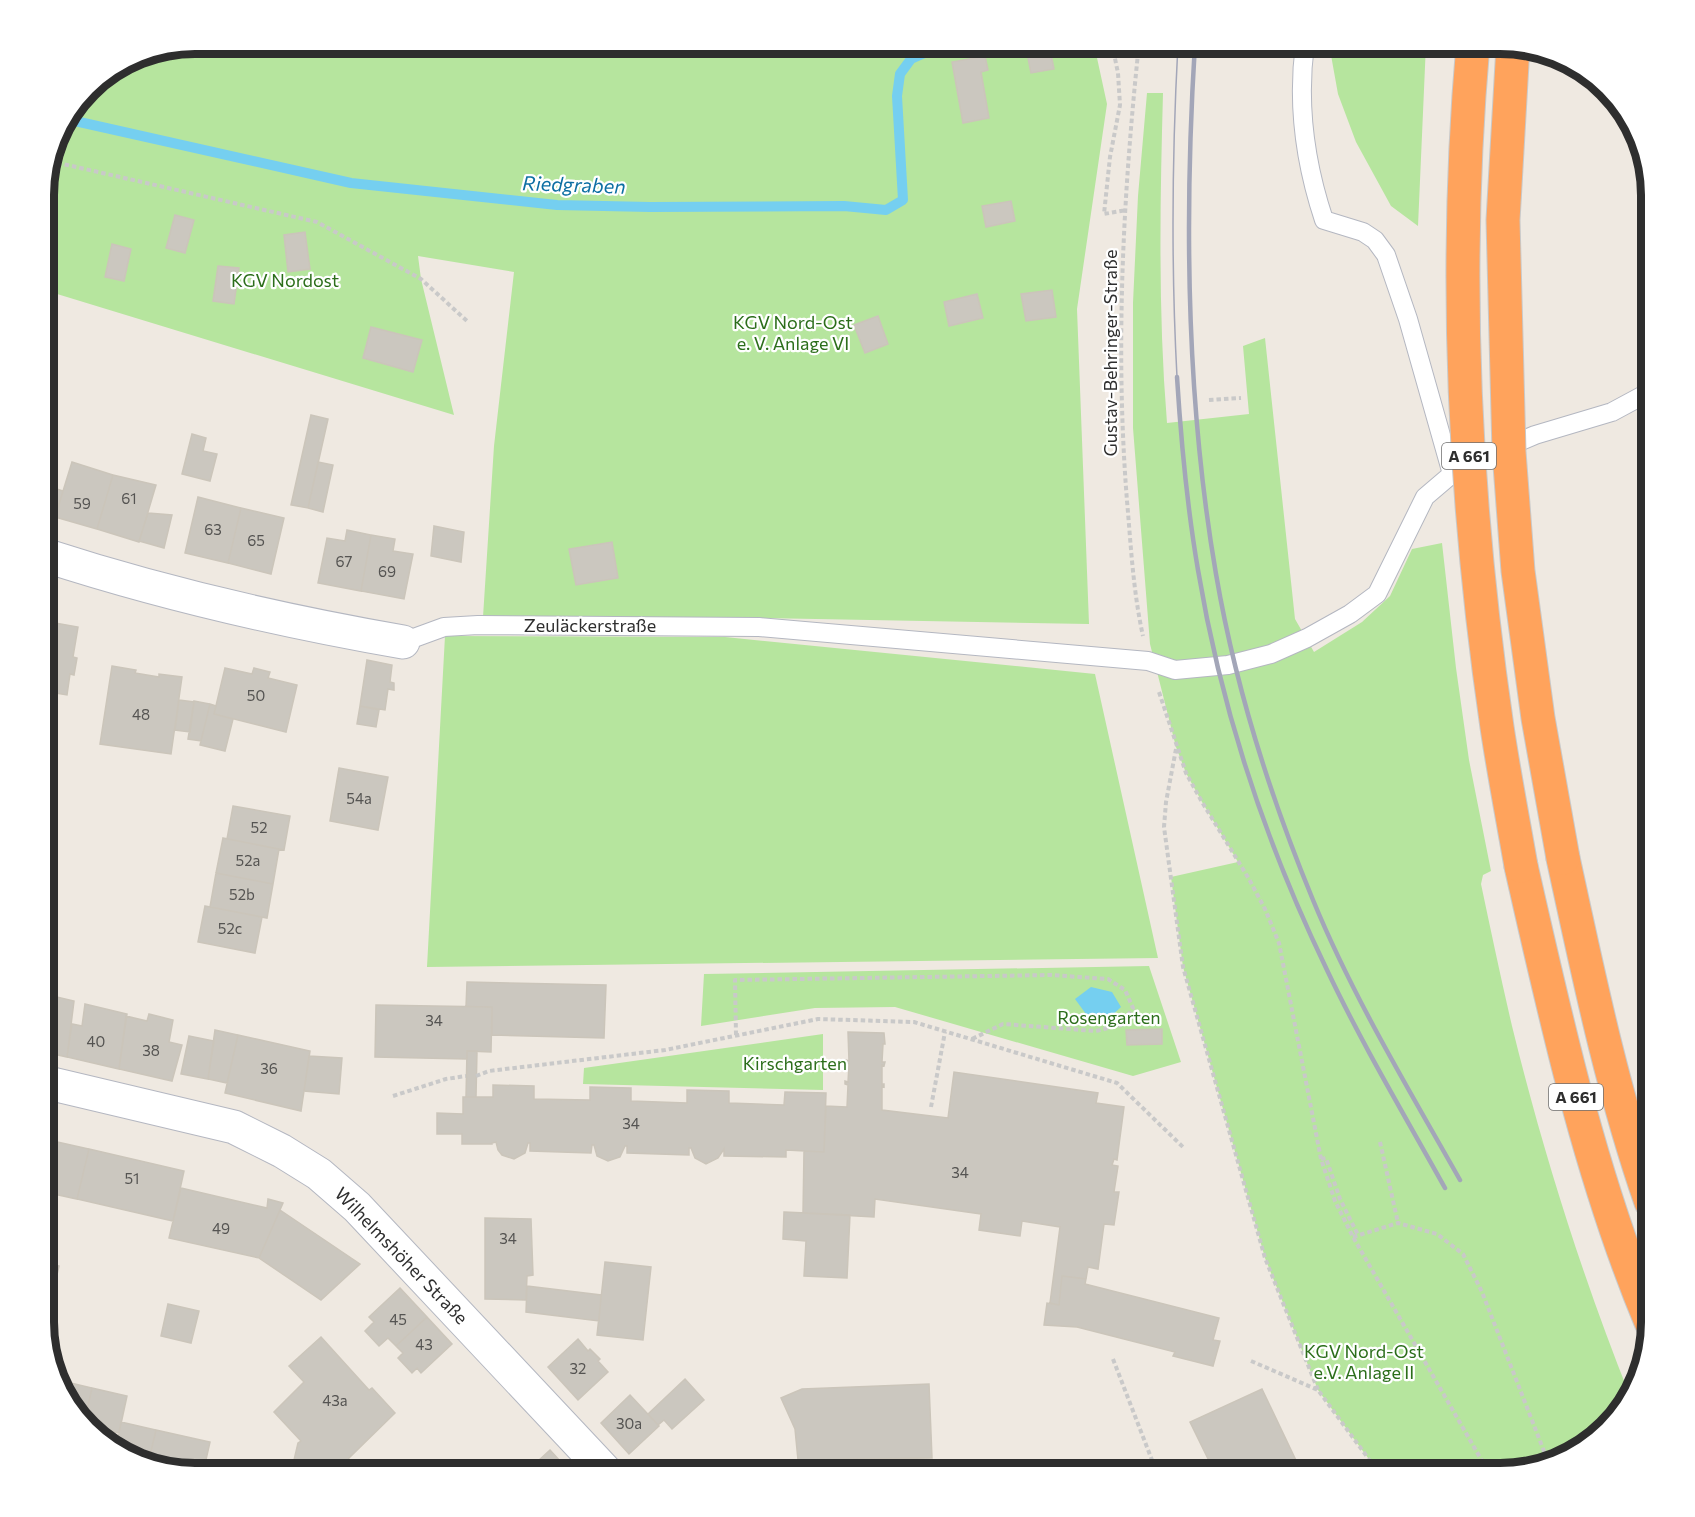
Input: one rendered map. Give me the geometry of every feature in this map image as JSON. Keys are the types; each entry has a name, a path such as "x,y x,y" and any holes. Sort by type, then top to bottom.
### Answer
{"highway":[{"name":"A 661","path":"1472,54 1463,257 1470,471 1479,579 1497,728 1521,866 1579,1107 1604,1192 1641,1295"},
{"name":"A 661","path":"1513,55 1503,220 1509,452 1518,571 1538,718 1563,858 1612,1070 1641,1173"}],"main road":[{"name":"Zeuläckerstraße","path":"54,558 214,603 335,630 403,642"},
{"name":"Wilhelmshöher Straße","path":"54,1084 234,1127 282,1151 320,1174 357,1207 598,1463"}],"lane":[{"path":"1304,54 1302,113 1307,159 1324,220 1363,232 1375,240 1386,255 1408,319 1452,474"},
{"name":"Zeuläckerstraße","path":"403,642 444,627 478,625 759,627 1148,661 1175,670 1228,665 1271,654 1307,638 1350,614 1377,594 1425,497 1452,474 1492,453 1535,435 1612,412 1641,397"}],"path":[{"path":"1114,54 1120,105 1110,157 1104,214 1126,210"},
{"name":"Gustav-Behringer-Straße","path":"1138,54 1120,310 1122,442 1136,601 1148,661 1186,772 1249,879 1279,942 1321,1159 1335,1202 1484,1463"},
{"path":"58,163 317,222 421,279 467,321"},
{"path":"1209,400 1241,398"},
{"path":"1176,747 1164,827 1183,967 1265,1258 1318,1390 1372,1463"},
{"path":"736,1035 735,980 1040,975 1108,979 1125,990 1133,1008 1122,1025 1096,1031 1003,1024 970,1040"},
{"path":"476,1076 489,1071 665,1050 818,1019 914,1023 1117,1083 1184,1148"},
{"path":"931,1107 945,1032"},
{"path":"393,1096 466,1076"},
{"path":"1380,1142 1398,1223"},
{"path":"1355,1236 1398,1223 1437,1234 1463,1254 1482,1292 1545,1455"},
{"path":"1113,1359 1153,1463"},
{"path":"1251,1361 1318,1390"}],"green space":[{"name":"KGV Nord-Ost e. V. Anlage VI","path":"186,54 1096,54 1107,104 1077,309 1089,624 756,618 483,617 494,446 514,272 418,256 421,279 454,415 54,293 55,177 59,158 73,124 95,95 124,73 141,65"},
{"path":"1331,54 1426,54 1418,226 1391,206 1356,142 1338,94"},
{"name":"KGV Nord-Ost e.V. Anlage II","path":"1147,93 1163,93 1161,299 1167,423 1249,414 1243,346 1265,338 1295,619 1314,652 1362,622 1390,596 1412,549 1442,543 1469,760 1491,871 1483,875 1481,884 1500,973 1550,1167 1626,1385 1606,1415 1586,1434 1571,1444 1537,1458 1500,1463 1372,1463 1318,1390 1265,1258 1183,967 1171,877 1238,862 1186,773 1176,747 1150,644 1133,428 1133,303 1138,196"},
{"path":"445,636 725,637 1095,674 1158,958 427,967"},
{"name":"Rosengarten","path":"1149,966 1181,1062 1133,1076 895,1007 815,1008 701,1026 704,974"},
{"name":"Kirschgarten","path":"823,1034 823,1090 583,1084 584,1068"}],"water":[{"path":"1091,987 1112,992 1121,1007 1108,1019 1086,1014 1075,999"}],"building":[{"path":"1027,54 1051,54 1054,69 1031,73"},
{"path":"985,56 988,70 981,72 989,118 963,123 952,62"},
{"path":"1011,201 1015,221 986,227 982,206"},
{"path":"175,215 194,220 185,253 166,248"},
{"path":"305,232 310,269 288,272 284,235"},
{"path":"112,244 131,249 124,281 105,277"},
{"path":"218,266 239,268 234,304 213,301"},
{"path":"1052,290 1056,317 1026,321 1021,294"},
{"path":"977,294 983,318 949,326 944,302"},
{"path":"878,316 888,344 865,353 854,325"},
{"path":"371,327 422,340 413,372 363,358"},
{"path":"311,415 328,419 308,508 291,505"},
{"path":"192,434 206,438 203,451 217,454 210,481 182,474"},
{"path":"72,462 113,475 97,529 55,517"},
{"path":"318,462 333,465 323,512 308,508"},
{"path":"113,475 156,485 139,542 97,529"},
{"path":"54,488 63,491 54,517"},
{"path":"198,497 241,508 228,563 185,553"},
{"path":"241,508 284,518 271,574 228,563"},
{"path":"148,513 172,515 164,548 139,541"},
{"path":"434,526 464,532 461,562 431,556"},
{"path":"347,530 371,535 361,591 318,583 327,538 345,541"},
{"path":"371,535 395,539 393,551 413,554 404,599 361,591"},
{"path":"612,542 618,578 576,585 569,549"},
{"path":"54,623 78,627 73,657 77,658 74,675 70,674 67,695 54,693"},
{"path":"367,660 392,665 390,682 394,683 394,690 388,689 385,710 360,706"},
{"path":"112,666 159,677 159,674 182,677 171,754 100,744"},
{"path":"225,668 252,674 254,668 270,672 268,678 297,685 286,732 214,714"},
{"path":"179,700 194,702 190,732 175,730"},
{"path":"194,701 210,704 201,741 188,739"},
{"path":"210,704 216,706 214,714 233,719 225,751 200,745"},
{"path":"360,706 379,710 376,727 357,724"},
{"path":"339,768 388,777 378,830 330,821"},
{"path":"233,806 290,816 284,850 227,839"},
{"path":"223,838 279,849 273,884 216,873"},
{"path":"216,873 273,884 267,918 210,907"},
{"path":"205,906 262,917 255,953 198,942"},
{"path":"467,982 606,985 604,1038 492,1035 492,1007 466,1007"},
{"path":"54,996 74,1001 67,1057 54,1054"},
{"path":"85,1004 127,1014 119,1069 67,1057 72,1024 82,1026"},
{"path":"376,1005 492,1007 491,1052 467,1051 467,1059 375,1057"},
{"path":"149,1014 173,1020 169,1042 182,1045 172,1081 119,1069 126,1016 147,1021"},
{"path":"1162,1029 1162,1044 1127,1045 1126,1030"},
{"path":"215,1030 238,1035 227,1083 208,1079"},
{"path":"848,1032 884,1033 882,1110 948,1118 954,1072 1098,1093 1096,1103 1124,1107 1117,1160 1114,1159 1112,1165 1118,1166 1114,1192 1119,1192 1114,1225 1104,1224 1098,1269 1088,1267 1086,1279 1062,1276 1059,1305 1050,1303 1060,1227 1022,1221 1020,1236 979,1230 981,1214 875,1199 874,1217 803,1213 804,1151 824,1152 826,1106 847,1107 848,1085 845,1081 848,1082 849,1064 846,1060 849,1061"},
{"path":"238,1035 310,1051 301,1111 225,1093"},
{"path":"189,1036 214,1041 208,1079 181,1074"},
{"path":"467,1051 477,1051 476,1097 466,1097"},
{"path":"309,1056 342,1058 339,1094 304,1091"},
{"path":"493,1085 534,1086 534,1099 590,1100 590,1087 631,1088 631,1101 687,1103 687,1090 729,1091 729,1103 784,1105 785,1092 826,1093 824,1152 786,1150 786,1157 724,1156 724,1149 718,1158 706,1164 695,1158 691,1148 689,1148 689,1155 627,1153 627,1146 625,1146 620,1157 608,1161 597,1156 594,1145 592,1145 591,1153 530,1151 530,1143 528,1143 525,1153 514,1159 502,1155 496,1142 462,1144 462,1134 437,1134 437,1113 463,1114 463,1097 493,1097"},
{"path":"54,1141 89,1149 77,1199 54,1194"},
{"path":"89,1149 184,1171 173,1221 77,1199"},
{"path":"181,1188 267,1208 268,1199 283,1203 259,1258 169,1238"},
{"path":"280,1210 360,1264 321,1300 259,1258"},
{"path":"784,1212 850,1215 847,1278 804,1276 806,1241 783,1239"},
{"path":"485,1218 531,1219 533,1275 527,1276 526,1300 485,1299"},
{"path":"605,1262 651,1267 643,1340 597,1335"},
{"path":"54,1265 59,1266 54,1288"},
{"path":"1062,1276 1086,1279 1085,1284 1219,1318 1213,1340 1220,1341 1213,1366 1173,1356 1175,1352 1077,1327 1044,1325 1047,1303 1059,1305"},
{"path":"527,1286 601,1295 599,1321 526,1312"},
{"path":"400,1288 427,1317 396,1346 388,1338 379,1346 365,1331 374,1322 369,1317"},
{"path":"168,1304 199,1311 191,1343 161,1336"},
{"path":"427,1317 452,1344 421,1373 417,1368 412,1373 398,1358 403,1353 396,1346"},
{"path":"321,1337 369,1390 372,1388 395,1413 349,1458 347,1463 293,1463 298,1443 301,1441 274,1412 304,1382 289,1366"},
{"path":"578,1339 588,1351 590,1349 600,1359 598,1361 608,1372 578,1400 548,1367"},
{"path":"685,1379 704,1400 672,1429 664,1420 658,1425 648,1414"},
{"path":"68,1382 92,1388 87,1412"},
{"path":"929,1384 932,1458 798,1460 795,1429 781,1398 802,1389"},
{"path":"92,1388 127,1396 119,1433 104,1429 87,1412"},
{"path":"1262,1389 1297,1463 1210,1463 1190,1422"},
{"path":"630,1395 659,1426 629,1454 601,1423"},
{"path":"121,1422 156,1430 150,1455 118,1439"},
{"path":"156,1430 210,1442 205,1463 177,1462 150,1455"},
{"path":"550,1450 562,1463 536,1463"}],"waterway":[{"name":"Riedgraben","path":"75,121 351,183 557,205 844,206 886,210 903,200 897,96 900,74 911,59 922,54"}],"tram line":[{"path":"1177,377 1173,210 1178,54"}],"railway":[{"path":"1195,54 1189,177 1193,376 1206,508 1216,574 1233,657 1268,780 1313,900 1363,1007 1460,1180"},
{"path":"1177,377 1185,473 1198,570 1219,673 1248,774 1284,874 1340,998 1445,1188"}],"park label":[{"name":"KGV Nordost","path":"285,281"}]}
